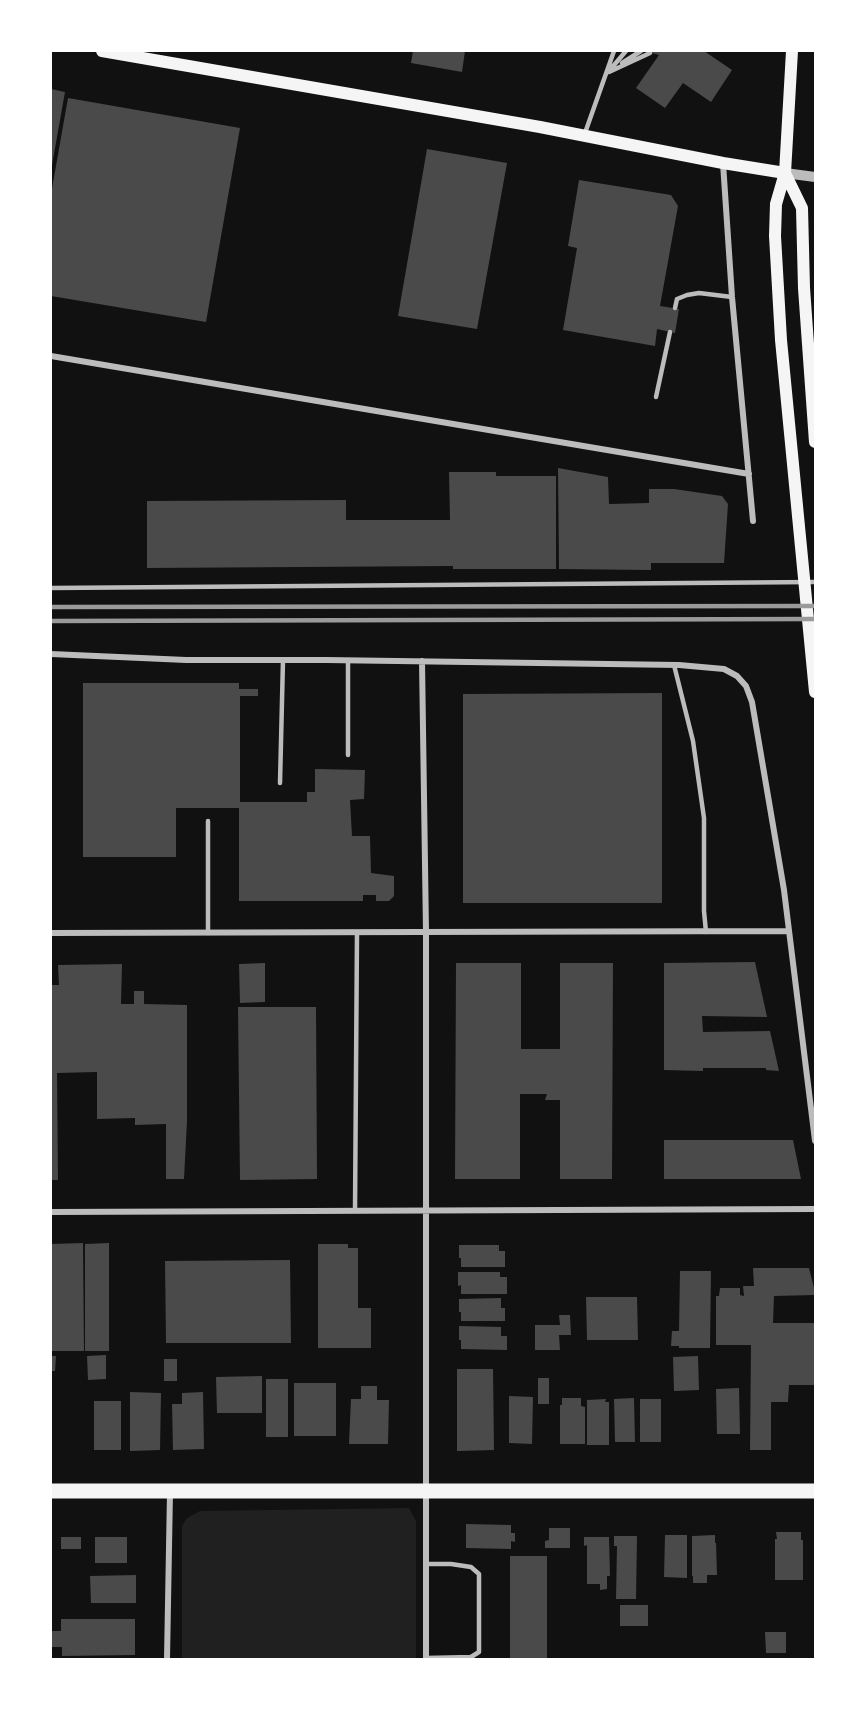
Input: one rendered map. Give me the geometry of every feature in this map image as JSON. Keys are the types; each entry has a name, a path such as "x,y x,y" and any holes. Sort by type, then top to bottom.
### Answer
{"main road":[{"path":"102,51 540,127 785,173"},
{"path":"792,51 785,173 776,204 775,236 780,317 815,692"},
{"path":"785,173 802,208 805,311 815,442"},
{"path":"51,1491 815,1491"}],"street":[{"path":"723,163 732,297 753,520"},
{"path":"785,173 815,177"},
{"path":"51,356 749,474"},
{"path":"51,654 186,660 348,660 674,666 724,669 737,676 746,686 752,702 784,890 815,1141"},
{"path":"422,661 426,933 426,1659"},
{"path":"51,933 789,931"},
{"path":"51,1212 815,1209"},
{"path":"167,1659 170,1491"}],"lane":[{"path":"584,136 614,51"},
{"path":"608,72 626,51"},
{"path":"608,72 641,51"},
{"path":"608,72 650,53"},
{"path":"675,308 677,299 687,295 699,293 732,297"},
{"path":"657,398 670,332"},
{"path":"51,588 815,582"},
{"path":"280,783 283,660"},
{"path":"348,660 348,755"},
{"path":"674,666 693,741 704,818 706,932"},
{"path":"208,821 208,933"},
{"path":"355,1211 357,933"},
{"path":"426,1564 471,1567 479,1574 479,1652 471,1657 426,1659"}],"shaded area":[{"path":"409,1508 416,1521 416,1659 182,1659 182,1526 187,1518 200,1511"}],"building":[{"path":"413,51 465,51 462,72 411,63"},
{"path":"645,51 704,51 732,70 711,102 683,83 665,108 636,88 659,55"},
{"path":"51,89 65,92 52,165 51,165"},
{"path":"68,98 240,128 206,322 51,296 51,194"},
{"path":"427,149 507,163 477,329 398,316"},
{"path":"579,180 671,195 678,206 660,306 679,309 675,333 657,329 655,346 563,330 577,248 568,246"},
{"path":"558,468 608,477 609,504 649,503 649,489 674,489 722,496 728,504 724,563 651,563 651,570 559,569"},
{"path":"449,472 496,472 496,476 556,476 556,569 453,569 453,566 147,568 147,501 346,500 346,520 450,520"},
{"path":"83,683 239,683 239,689 258,689 258,696 240,696 240,802 307,802 307,792 315,792 315,769 365,770 364,799 350,800 352,836 370,836 371,873 394,876 394,896 389,901 376,901 376,895 363,895 363,901 239,901 239,808 176,808 176,857 83,857"},
{"path":"662,693 662,903 463,903 463,694"},
{"path":"755,962 767,1017 702,1016 703,1032 770,1031 779,1071 766,1070 766,1068 664,1070 664,963"},
{"path":"265,963 265,1002 240,1003 239,964"},
{"path":"456,963 521,963 521,1049 560,1049 560,963 613,963 612,1179 560,1179 560,1100 545,1100 547,1094 520,1094 520,1179 455,1179"},
{"path":"122,964 121,1004 134,1004 134,991 144,991 144,1004 187,1005 187,1121 184,1179 166,1179 166,1124 135,1125 135,1118 97,1119 97,1072 57,1073 58,1180 51,1180 51,985 59,985 58,965"},
{"path":"238,1007 316,1007 317,1179 240,1180"},
{"path":"664,1140 793,1140 801,1179 664,1179"},
{"path":"83,1243 84,1351 51,1351 51,1244"},
{"path":"109,1243 109,1351 85,1351 85,1244"},
{"path":"318,1244 348,1244 348,1248 358,1248 358,1308 371,1308 371,1348 318,1348"},
{"path":"459,1245 499,1245 499,1251 505,1251 505,1267 461,1267"},
{"path":"290,1260 291,1343 166,1343 165,1261"},
{"path":"753,1268 809,1268 815,1292 815,1295 774,1296 773,1323 815,1323 815,1385 789,1385 788,1402 771,1402 771,1450 750,1450 751,1345 716,1345 716,1296 719,1296 720,1288 740,1288 740,1295 744,1296 743,1286 754,1286"},
{"path":"680,1271 711,1271 710,1348 671,1346 672,1331 679,1331"},
{"path":"458,1272 500,1272 500,1277 507,1277 507,1294 461,1294 461,1285 458,1286"},
{"path":"586,1297 637,1297 638,1340 587,1340"},
{"path":"501,1298 501,1308 505,1308 505,1321 461,1321 459,1299"},
{"path":"559,1315 570,1315 571,1335 559,1335 560,1350 535,1350 535,1325 560,1325"},
{"path":"459,1326 501,1327 501,1336 507,1336 507,1350 461,1349"},
{"path":"106,1355 106,1379 88,1380 87,1356"},
{"path":"51,1356 56,1356 55,1371 51,1371"},
{"path":"698,1356 699,1390 674,1391 673,1357"},
{"path":"164,1359 177,1359 177,1381 164,1381"},
{"path":"457,1369 493,1369 494,1450 457,1451"},
{"path":"262,1376 262,1413 217,1413 216,1377"},
{"path":"538,1378 549,1378 549,1404 538,1404"},
{"path":"266,1379 288,1379 288,1437 266,1437"},
{"path":"294,1383 336,1383 336,1436 294,1436"},
{"path":"361,1386 377,1386 377,1400 389,1400 388,1444 349,1444 351,1399 361,1399"},
{"path":"739,1388 740,1434 717,1434 716,1389"},
{"path":"130,1392 161,1393 160,1450 130,1451"},
{"path":"203,1392 204,1449 173,1450 172,1404 182,1404 182,1393"},
{"path":"509,1396 533,1397 532,1444 509,1443"},
{"path":"562,1398 581,1398 581,1406 585,1407 585,1444 560,1444"},
{"path":"634,1398 635,1442 615,1442 614,1399"},
{"path":"606,1399 605,1402 609,1402 609,1445 587,1445 587,1400"},
{"path":"640,1399 661,1399 661,1442 640,1442"},
{"path":"94,1401 121,1401 121,1450 94,1450"},
{"path":"466,1524 511,1525 511,1533 515,1533 515,1542 511,1541 511,1549 466,1548"},
{"path":"549,1528 570,1528 570,1548 545,1548 545,1541 549,1540"},
{"path":"776,1532 801,1532 803,1580 775,1580"},
{"path":"665,1535 687,1535 687,1578 664,1577"},
{"path":"715,1535 717,1575 707,1575 707,1583 693,1583 692,1536"},
{"path":"614,1536 637,1536 636,1599 616,1599 617,1546 614,1546"},
{"path":"61,1537 81,1537 81,1549 61,1549"},
{"path":"95,1537 127,1537 127,1563 95,1563"},
{"path":"584,1537 609,1537 610,1576 607,1576 607,1589 600,1590 600,1584 587,1584 587,1545 584,1546"},
{"path":"510,1556 547,1556 547,1659 510,1659"},
{"path":"136,1575 136,1603 91,1603 90,1576"},
{"path":"620,1605 648,1605 648,1626 620,1626"},
{"path":"61,1619 135,1619 135,1655 62,1656 62,1647 52,1647 52,1631 61,1631"},
{"path":"765,1632 786,1632 786,1653 766,1653"}],"railway":[{"path":"51,607 815,606"},
{"path":"51,621 815,619"}]}
